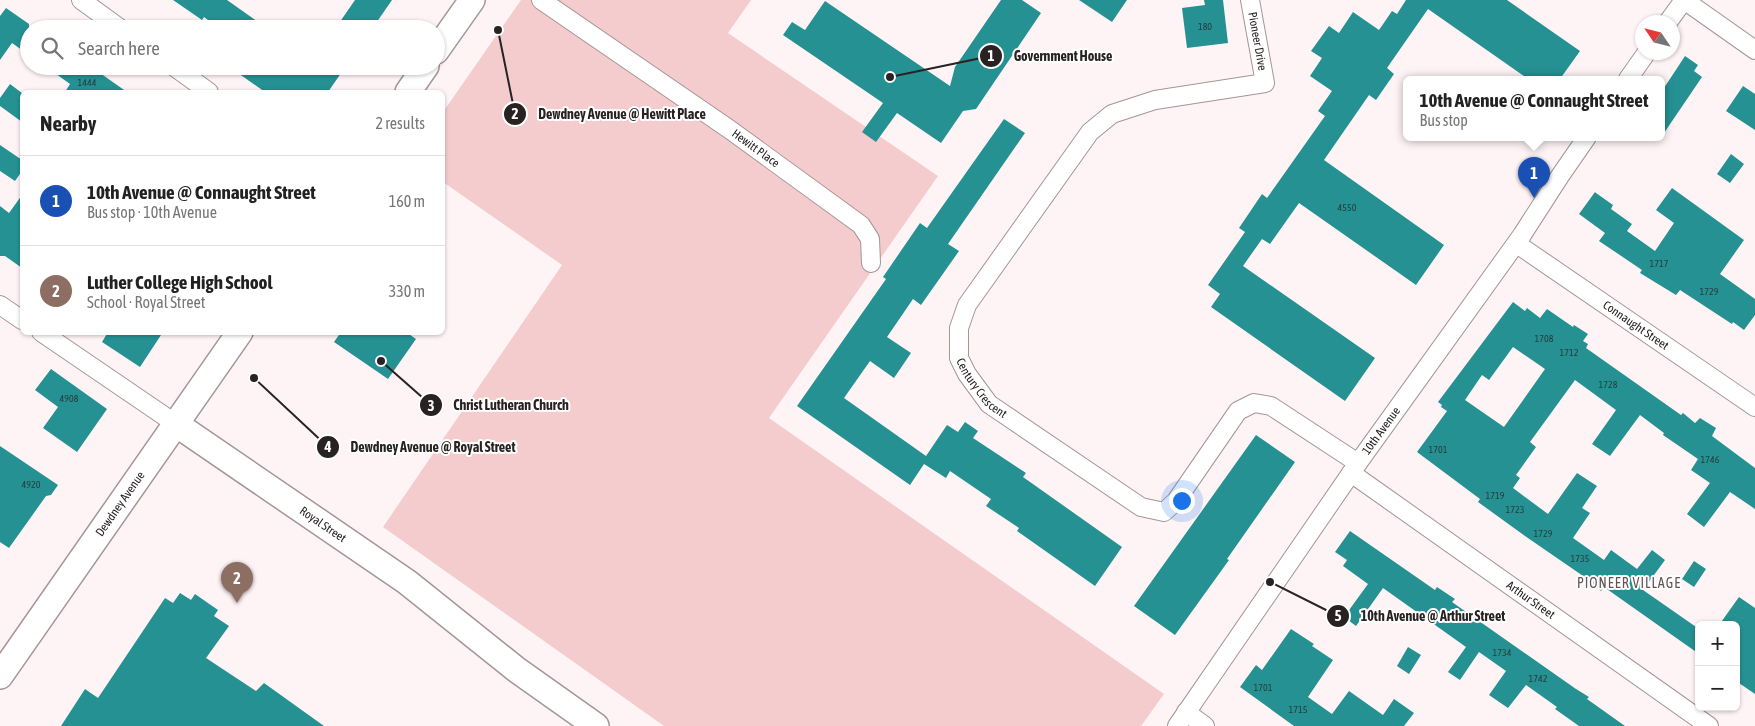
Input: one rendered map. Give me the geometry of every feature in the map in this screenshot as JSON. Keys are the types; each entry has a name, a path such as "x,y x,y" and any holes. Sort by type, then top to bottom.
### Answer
{"main road":[{"path":"445,39 472,0"},
{"path":"409,90 420,75"},
{"name":"Dewdney Avenue","path":"1,673 238,335"},
{"name":"Royal Street","path":"176,424 407,582 517,670 596,726"}],"street":[{"path":"81,0 109,20"},
{"name":"Hewitt Place","path":"541,0 723,125 861,225 870,239 871,262"},
{"name":"Pioneer Drive","path":"1250,0 1265,83"},
{"path":"1673,15 1684,0 1755,50"},
{"path":"1630,76 1641,60"},
{"path":"185,75 206,90"},
{"name":"Century Crescent","path":"1265,83 1155,100 1112,114 1090,132 966,305 959,328 959,358 967,374 989,404 1142,507 1164,512 1176,501 1238,411 1254,403 1271,406 1355,468"},
{"name":"10th Avenue","path":"1182,719 1355,468 1517,244 1585,141"},
{"name":"Connaught Street","path":"1517,244 1755,407"},
{"path":"0,305 20,319"},
{"name":"Royal Street","path":"44,335 176,424"},
{"name":"Arthur Street","path":"1355,468 1709,726"},
{"path":"1182,719 1205,726"}],"shaded area":[{"path":"521,0 751,0 728,33 938,176 769,418 1164,694 1141,726 664,726 383,527 562,265 445,183 445,109"}],"building":[{"path":"173,0 227,0 255,20 208,20 204,17 202,20"},
{"path":"355,0 392,0 378,20 341,20"},
{"path":"1001,0 1022,0 1041,13 976,109 963,111 941,143 897,113 876,142 862,132 883,103 783,35 792,22 805,30 825,1 950,86 955,67"},
{"path":"1079,0 1127,0 1112,22"},
{"path":"1204,0 1223,0 1228,43 1187,48 1182,8 1205,5"},
{"path":"1406,0 1507,0 1580,51 1562,76 1524,76 1428,9 1387,68 1394,74 1376,100 1369,95 1324,160 1444,245 1416,285 1299,203 1270,244 1262,239 1243,266 1375,358 1345,401 1211,307 1220,294 1208,285 1245,232 1239,228 1262,194 1267,198 1325,116 1318,111 1332,91 1310,76 1322,58 1311,51 1329,26 1339,33 1353,12 1379,30 1392,11 1397,14"},
{"path":"6,8 23,20 20,20 20,49 12,43 0,60 0,16"},
{"path":"1685,56 1698,65 1694,71 1702,77 1665,132 1665,86"},
{"path":"58,75 103,75 124,90 66,90 70,84"},
{"path":"241,75 340,75 329,90 262,90"},
{"path":"10,84 20,92 20,121 0,106 0,98"},
{"path":"1743,86 1755,94 1755,130 1726,111"},
{"path":"1004,119 1025,133 948,244 959,251 921,305 913,299 887,337 911,353 894,378 870,361 844,398 926,456 947,425 958,432 965,422 978,431 973,438 1026,473 1023,477 1122,547 1095,586 1017,531 1019,528 986,506 991,499 950,471 946,478 924,464 910,485 797,406 886,279 883,277 920,223 927,228"},
{"path":"0,145 20,159 20,174 15,181 0,171"},
{"path":"1731,154 1744,164 1730,183 1717,174"},
{"path":"1672,188 1744,240 1720,274 1755,299 1755,315 1744,330 1680,290 1676,295 1640,273 1642,270 1599,241 1605,233 1579,214 1595,192 1613,205 1611,209 1632,224 1627,231 1655,251 1674,223 1656,210"},
{"path":"20,198 20,267 5,256 0,256 0,206 9,213"},
{"path":"1513,302 1525,311 1527,308 1540,318 1547,309 1573,327 1574,325 1588,334 1583,341 1588,344 1586,348 1681,415 1683,413 1695,423 1700,418 1716,428 1712,436 1755,468 1755,509 1730,492 1704,527 1687,514 1710,483 1691,470 1698,459 1663,435 1664,433 1640,415 1610,456 1592,444 1616,410 1575,380 1530,442 1536,447 1516,475 1520,478 1513,488 1548,514 1577,473 1597,486 1582,508 1590,513 1573,538 1604,560 1611,550 1637,569 1652,550 1665,560 1643,590 1695,626 1695,651 1604,587 1601,591 1586,578 1478,502 1480,499 1417,452 1447,411 1441,407 1442,405 1438,402","holes":["1513,347 1545,369 1504,427 1465,400 1482,375 1489,380"]},
{"path":"106,335 161,335 140,367 102,342"},
{"path":"339,335 410,335 416,339 388,379 334,342"},
{"path":"51,369 107,409 77,452 43,428 58,407 35,390"},
{"path":"1256,435 1295,462 1227,559 1229,560 1175,635 1134,606"},
{"path":"0,446 58,485 51,495 46,496 9,548 0,542"},
{"path":"1350,531 1435,590 1437,587 1455,599 1452,602 1589,697 1587,699 1625,726 1579,726 1555,709 1557,707 1526,685 1508,708 1489,695 1506,671 1479,652 1460,680 1448,672 1466,647 1383,588 1356,626 1344,617 1368,584 1343,566 1347,560 1335,552"},
{"path":"1694,561 1706,569 1694,587 1682,579"},
{"path":"180,593 191,600 195,594 218,610 214,616 229,626 206,658 256,691 264,683 324,726 61,726 85,689 98,698 165,598 173,603"},
{"path":"1739,597 1755,608 1755,694 1740,684 1740,621 1722,621"},
{"path":"1291,629 1314,644 1312,646 1333,660 1308,697 1332,714 1349,691 1383,715 1394,699 1414,713 1404,726 1294,726 1240,687 1256,665 1262,670"},
{"path":"1408,647 1421,655 1409,674 1397,666"}],"place":[{"name":"Dewdney Avenue @ Hewitt Place","path":"498,30"},
{"name":"Government House","path":"890,77"},
{"name":"10th Avenue @ Connaught Street","path":"1534,198"},
{"name":"Christ Lutheran Church","path":"381,361"},
{"name":"Dewdney Avenue @ Royal Street","path":"254,378"},
{"name":"10th Avenue @ Arthur Street","path":"1270,582"},
{"name":"Luther College High School","path":"237,603"}],"district":[{"name":"PIONEER VILLAGE","path":"1629,583"}]}
